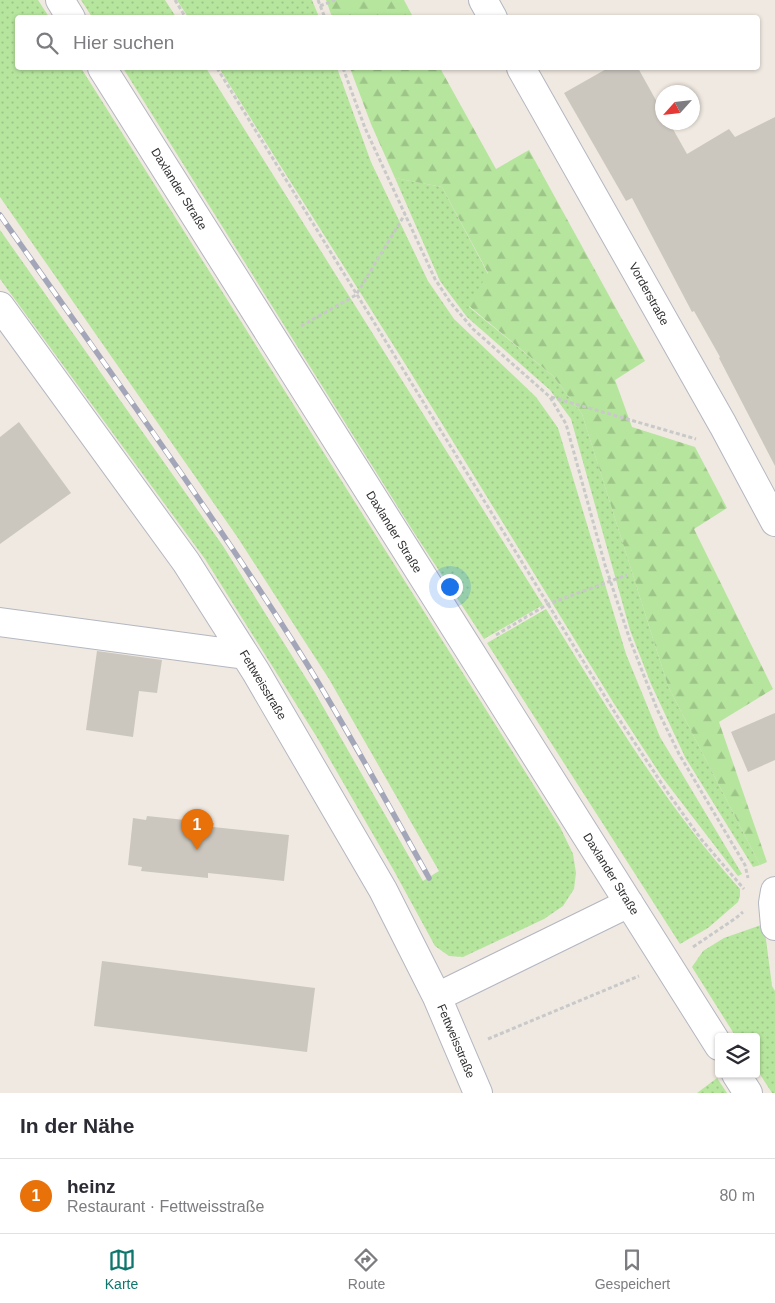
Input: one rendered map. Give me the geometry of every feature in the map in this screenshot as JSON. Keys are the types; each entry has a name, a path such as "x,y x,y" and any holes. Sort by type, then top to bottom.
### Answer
{"street":[{"path":"60,0 69,15"},
{"path":"483,0 491,15"},
{"name":"Daxlander Straße","path":"103,70 715,1040"},
{"name":"Vorderstraße","path":"522,70 775,522"},
{"name":"Fettweisstraße","path":"0,306 186,562 245,655 383,890 437,997 478,1093"},
{"path":"0,622 245,655"},
{"path":"775,891 773,904 775,926"},
{"path":"437,997 629,903"},
{"path":"739,1078 748,1093"}],"path":[{"path":"175,0 184,15"},
{"path":"318,0 323,15"},
{"path":"320,6 335,0"},
{"path":"219,70 617,716 668,793 702,839 748,893"},
{"path":"344,70 365,128 435,278 450,302 480,335 550,397 566,424 610,581 630,640 657,709 678,754 745,865 749,883"},
{"path":"275,342 356,294 405,214"},
{"path":"550,397 699,440 724,428"},
{"path":"469,650 548,604 627,576"},
{"path":"460,1051 650,972 736,918 748,906"}],"green space":[{"path":"0,0 38,0 48,15 15,15 15,70 82,70 560,827 573,854 576,873 574,889 563,906 544,919 463,957 449,956 435,946 318,739 205,559 0,279 0,230 223,546 314,691 423,881 439,871 329,679 238,538 0,197"},
{"path":"81,0 165,0 175,15 91,15"},
{"path":"177,0 312,0 318,15 187,15"},
{"path":"326,0 404,0 412,15 331,15"},
{"path":"124,70 207,70 543,605 484,639 413,531"},
{"path":"220,70 338,70 371,162 428,281 454,319 536,397 558,428 626,654 660,737 742,874 738,876 662,777 613,702 409,370"},
{"path":"351,70 441,70 496,169 529,150 645,361 615,380 632,427 695,447 727,508 694,529 773,689 719,722 767,862 760,865 668,686 582,414 553,376 469,306 488,273 442,187 395,178 371,124"},
{"path":"395,178 442,187 488,274 469,307 553,376 582,414 668,686 760,865 753,867 685,757 651,684 630,630 571,419 550,390 467,317 440,281"},
{"path":"546,609 661,789 712,857 740,889 738,902 708,928 680,944 487,643"},
{"path":"764,924 772,986 775,991 775,1093 772,1093 760,1074 760,1033 733,1033 692,967 703,951 724,938"},
{"path":"717,1078 727,1093 697,1093"}],"building":[{"path":"604,70 639,70 655,98 655,130 674,130 687,154 729,129 735,137 775,117 775,466 720,357 694,311 692,312 632,198 626,201 564,93"},
{"path":"19,422 71,493 0,544 0,437"},
{"path":"97,651 162,660 157,693 139,691 133,737 86,730"},
{"path":"775,713 775,760 748,772 731,732"},
{"path":"147,816 214,823 213,827 289,835 284,881 208,873 208,878 141,871 142,867 128,865 133,818 146,820"},
{"path":"102,961 315,988 307,1052 94,1026"}],"railway":[{"path":"0,215 156,438 271,607 339,717 429,878"}],"place":[{"name":"heinz","path":"197,850"}]}
